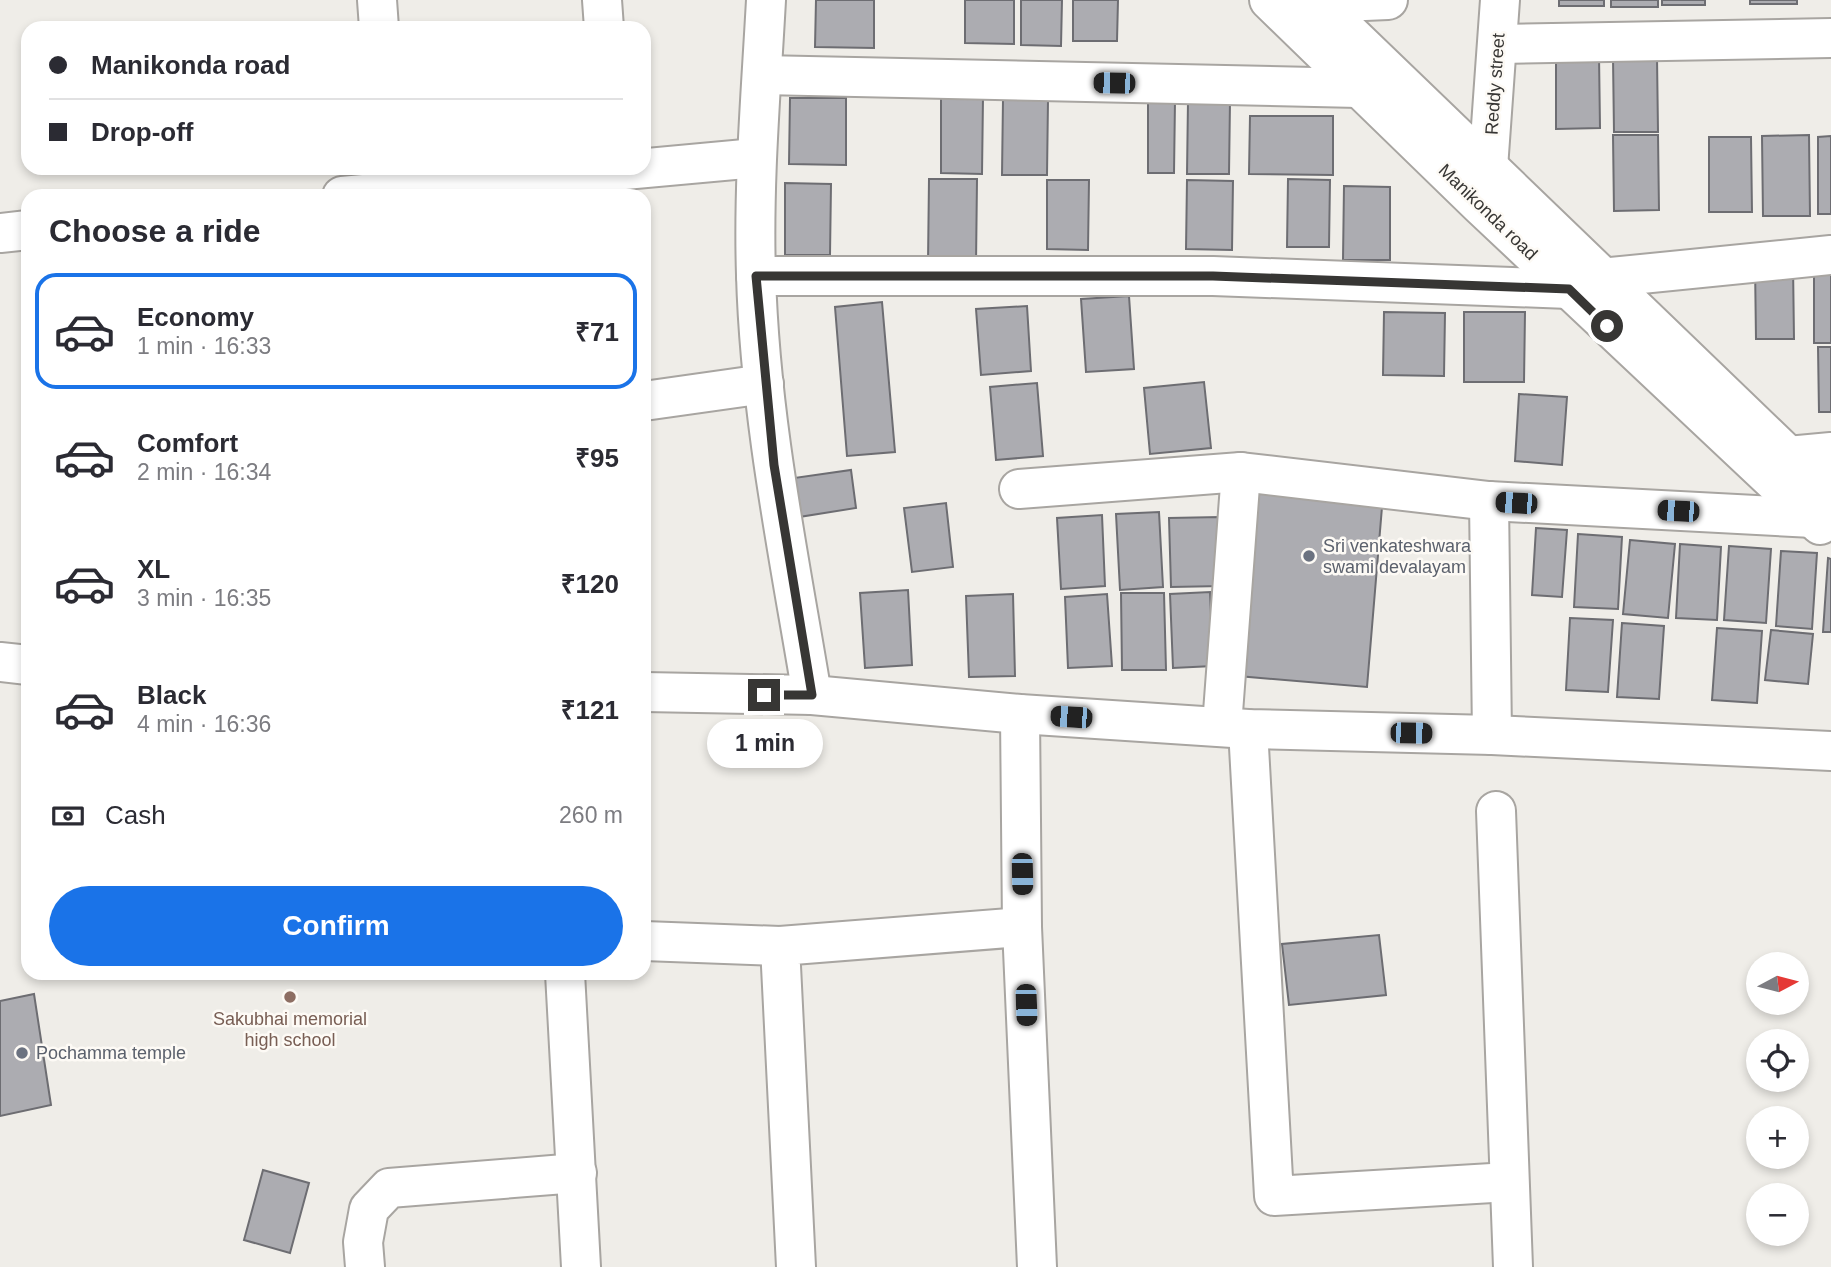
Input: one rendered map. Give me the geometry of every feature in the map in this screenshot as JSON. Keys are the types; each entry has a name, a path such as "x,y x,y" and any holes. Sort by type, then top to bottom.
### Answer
{"street":[{"path":"377,0 378,21"},
{"path":"603,0 604,21"},
{"path":"766,0 756,158 756,276 764,384 774,465 812,695"},
{"name":"Manikonda road","path":"1269,0 1359,88 1788,456 1825,517"},
{"path":"1316,1 1388,0"},
{"name":"Reddy street","path":"1488,168 1499,44 1500,0"},
{"name":"Manikonda road","path":"1316,1 1488,168 1585,284 1825,517"},
{"path":"1499,44 1831,38"},
{"path":"762,75 1359,88"},
{"path":"651,166 756,158"},
{"path":"363,189 389,180 491,175"},
{"path":"0,233 21,231"},
{"path":"756,276 1213,276 1585,284 1831,255"},
{"path":"651,400 764,384"},
{"path":"1788,456 1831,452"},
{"path":"1019,489 1241,472 1489,501 1825,517"},
{"path":"1241,472 1235,727 1274,1196 1509,1182"},
{"path":"1489,501 1492,735"},
{"path":"0,662 21,664"},
{"path":"651,692 812,695 1020,714 1235,727 1492,735 1831,751"},
{"path":"1020,714 1022,927 1037,1267"},
{"path":"1496,811 1513,1267"},
{"path":"651,941 780,946 1022,927"},
{"path":"780,946 796,1267"},
{"path":"565,980 581,1267"},
{"path":"365,1267 363,1242 369,1209 389,1188 577,1173"}],"building":[{"path":"816,0 874,0 874,48 815,47"},
{"path":"965,0 1014,0 1014,44 965,43"},
{"path":"1021,0 1062,0 1061,46 1021,45"},
{"path":"1073,0 1118,0 1117,41 1073,41"},
{"path":"1559,0 1604,0 1604,6 1559,6"},
{"path":"1611,0 1658,0 1658,7 1611,7"},
{"path":"1662,0 1705,0 1705,5 1662,5"},
{"path":"1750,0 1797,0 1797,4 1750,4"},
{"path":"1599,55 1600,128 1556,129 1556,56"},
{"path":"1657,57 1658,132 1614,132 1613,58"},
{"path":"941,96 983,97 982,174 941,173"},
{"path":"790,98 846,98 846,165 789,164"},
{"path":"1003,99 1048,100 1047,175 1002,175"},
{"path":"1148,100 1175,100 1174,173 1148,173"},
{"path":"1188,101 1230,101 1229,174 1187,174"},
{"path":"1250,116 1333,116 1333,175 1249,174"},
{"path":"1613,135 1658,135 1659,210 1614,211"},
{"path":"1809,135 1810,216 1763,216 1762,136"},
{"path":"1831,136 1831,214 1818,214 1818,137"},
{"path":"1709,137 1751,137 1752,212 1709,212"},
{"path":"929,179 977,179 976,264 928,263"},
{"path":"1288,179 1330,180 1329,247 1287,247"},
{"path":"1047,180 1089,180 1088,250 1047,249"},
{"path":"1187,180 1233,181 1232,250 1186,249"},
{"path":"785,183 831,184 830,255 785,255"},
{"path":"1344,186 1390,187 1390,260 1343,260"},
{"path":"1755,264 1793,264 1794,339 1756,339"},
{"path":"1814,265 1831,265 1831,343 1814,343"},
{"path":"1129,296 1134,369 1086,372 1081,299"},
{"path":"882,302 895,452 847,456 835,307"},
{"path":"1027,306 1031,371 981,375 976,309"},
{"path":"1384,312 1445,313 1444,376 1383,375"},
{"path":"1464,312 1525,312 1524,382 1464,382"},
{"path":"1818,347 1831,347 1831,412 1819,412"},
{"path":"1204,382 1211,448 1150,454 1144,388"},
{"path":"1037,383 1043,456 996,460 990,387"},
{"path":"1519,394 1567,397 1562,465 1515,461"},
{"path":"851,470 856,508 799,517 794,478"},
{"path":"1255,484 1383,495 1367,687 1238,676"},
{"path":"946,503 953,567 912,572 904,508"},
{"path":"1159,512 1163,587 1120,590 1116,514"},
{"path":"1102,515 1105,586 1061,589 1057,518"},
{"path":"1220,517 1222,586 1171,587 1169,518"},
{"path":"1536,528 1567,530 1562,597 1532,595"},
{"path":"1578,534 1622,537 1618,609 1574,607"},
{"path":"1630,540 1675,544 1668,618 1623,614"},
{"path":"1680,544 1721,547 1717,620 1676,618"},
{"path":"1729,546 1771,549 1766,623 1724,620"},
{"path":"1781,551 1817,553 1812,629 1776,626"},
{"path":"1828,558 1831,559 1831,632 1823,632"},
{"path":"908,590 912,665 865,668 860,593"},
{"path":"1210,592 1213,666 1173,668 1170,594"},
{"path":"1121,593 1164,593 1166,670 1122,670"},
{"path":"1013,594 1015,676 969,677 966,596"},
{"path":"1107,594 1112,666 1068,668 1065,597"},
{"path":"1570,618 1613,620 1608,692 1566,690"},
{"path":"1622,623 1664,626 1659,699 1617,697"},
{"path":"1717,628 1762,631 1757,703 1712,700"},
{"path":"1771,630 1813,634 1808,684 1765,680"},
{"path":"1379,935 1386,995 1289,1005 1282,944"},
{"name":"Pochamma temple","path":"34,994 51,1105 0,1116 0,1001"},
{"path":"263,1170 309,1183 290,1253 244,1240"}],"place":[{"name":"Sri venkateshwara swami devalayam","path":"1309,556"},
{"name":"Sakubhai memorial high school","path":"290,997"},
{"name":"Pochamma temple","path":"22,1053"}],"route":[{"path":"764,695 812,695 774,465 764,384 756,276 1213,276 1569,289 1607,326"}]}
